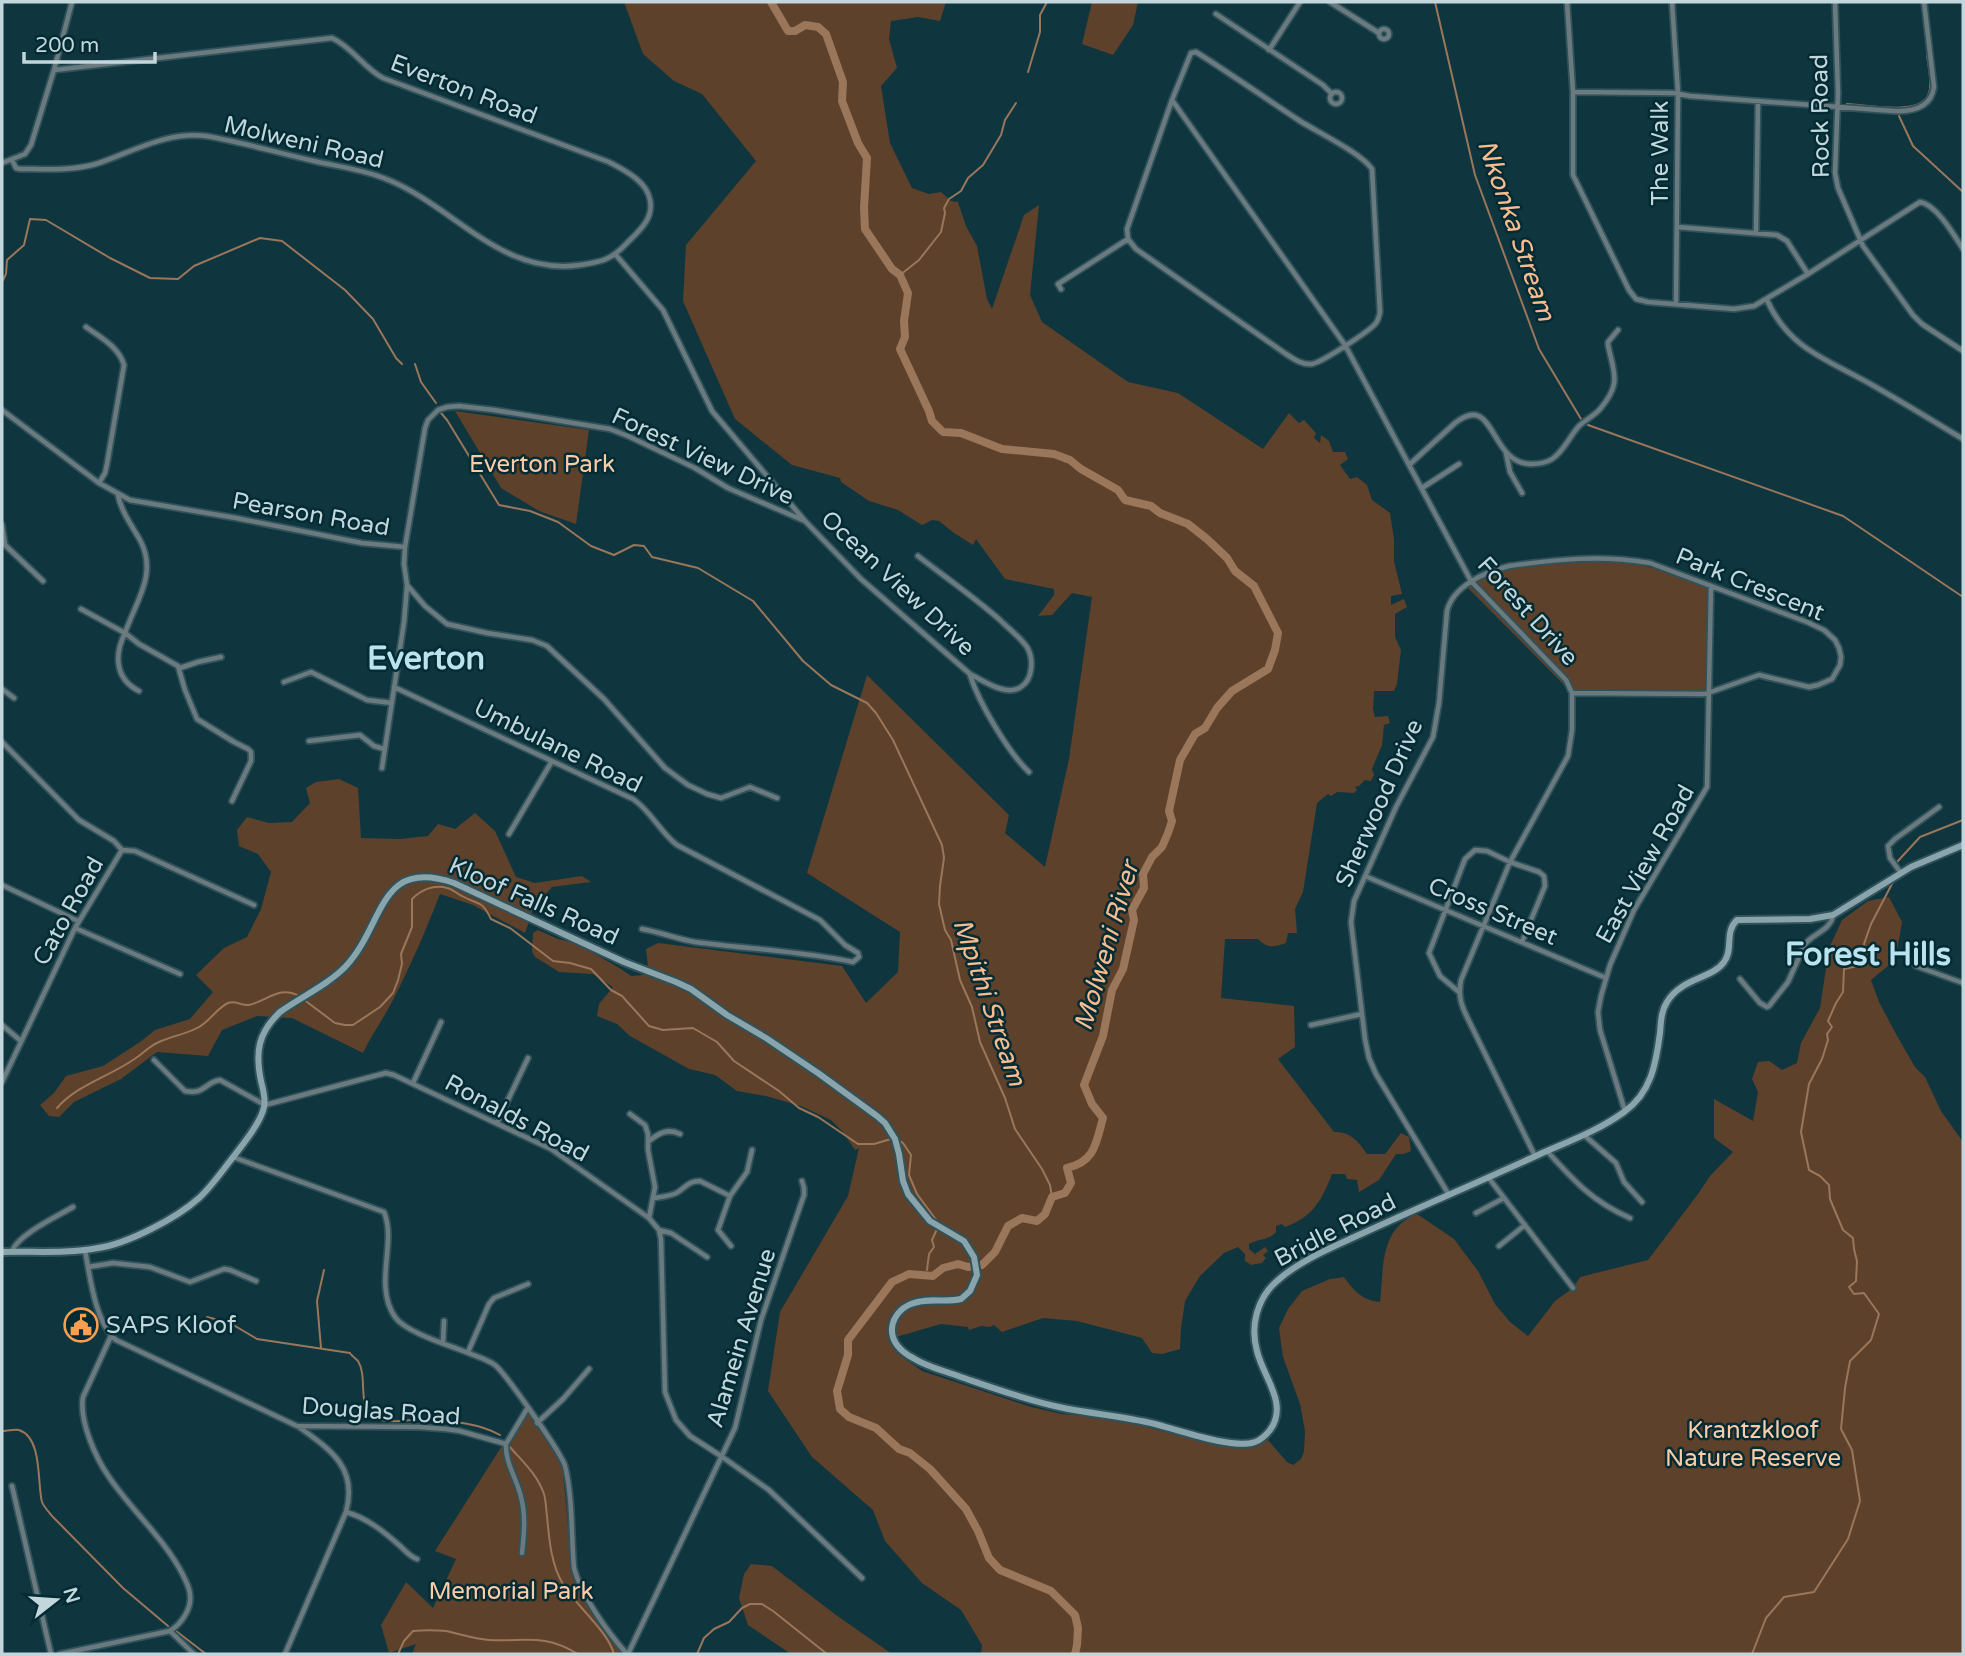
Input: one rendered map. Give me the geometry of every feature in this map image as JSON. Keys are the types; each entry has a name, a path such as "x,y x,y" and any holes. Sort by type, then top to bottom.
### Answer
{"main road":[{"name":"Bridle Road","path":"968,1246 977,1266 973,1287 967,1296 961,1299 919,1301 900,1311 894,1320 893,1338 912,1358 930,1367 1062,1408 1116,1415 1219,1440 1246,1444 1258,1441 1274,1424 1277,1412 1275,1395 1257,1354 1254,1336 1258,1308 1270,1287 1290,1270 1368,1231 1584,1134 1625,1112 1641,1097 1650,1080 1657,1056 1662,1014 1667,1001 1681,987 1721,965 1727,956 1733,923 1740,919 1810,919 1833,915 1901,873 1963,845"},
{"name":"Kloof Falls Road","path":"265,1105 258,1064 261,1041 275,1017 346,966 396,886 424,877 440,878 613,957 691,989 727,1016 818,1073 885,1123 898,1147 903,1181 908,1194 927,1217 955,1234 968,1246"},
{"path":"2,1252 85,1250 120,1242 176,1214 205,1192 258,1121 265,1105"}],"street":[{"path":"2,163 25,154 31,145 72,2"},
{"path":"1269,50 1300,2"},
{"path":"1330,2 1380,33"},
{"path":"1567,2 1573,92 1573,176 1633,296 1642,302 1741,309 1754,306 1922,202 1929,205 1939,216 1963,249"},
{"name":"The Walk","path":"1672,2 1678,93 1676,304"},
{"name":"Rock Road","path":"1835,2 1836,181 1846,209 1860,240 1917,320 1963,351"},
{"path":"1573,92 1678,93 1901,112 1920,108 1932,96 1934,83 1924,2"},
{"path":"1216,14 1324,85 1332,93"},
{"name":"Everton Road","path":"54,70 332,38 340,41 368,69 383,78 609,162 633,176 649,195 651,214 616,255"},
{"path":"1193,51 1373,169 1380,312 1376,324 1319,363 1308,365 1297,361 1136,249 1128,239 1127,229 1172,100 1193,51"},
{"name":"Forest Drive","path":"1172,100 1345,345 1471,581 1566,680 1572,693 1572,730 1568,756 1510,862 1458,992"},
{"path":"1756,233 1758,101"},
{"name":"Molweni Road","path":"12,160 16,168 20,169 83,166 171,136 204,136 360,170 390,180 510,256 527,261 546,266 570,266 603,261 616,255"},
{"path":"1677,227 1777,235 1791,246 1808,274"},
{"path":"1060,289 1058,284 1128,239"},
{"name":"Ocean View Drive","path":"616,255 663,310 707,404 805,521 861,579 970,674 1001,688 1015,690 1024,684 1031,672 1031,654 1026,645 987,609 918,555"},
{"path":"1767,300 1784,328 1816,355 1864,380 1963,439"},
{"path":"86,327 112,345 124,365 107,464 99,483"},
{"path":"1409,465 1463,417 1475,414 1486,421 1510,457 1523,463 1540,464 1549,461 1562,451 1581,424 1596,413 1612,390 1615,371 1608,342 1618,330"},
{"name":"Forest View Drive","path":"405,547 425,428 438,410 447,407 494,410 610,429 695,468 728,488 805,521"},
{"name":"Pearson Road","path":"2,410 99,483 118,495 135,501 351,541 405,547 407,585 382,768"},
{"path":"1506,453 1510,472 1522,493"},
{"path":"1422,488 1459,464"},
{"path":"118,495 147,558 146,583 118,651 119,667 127,682 139,691"},
{"path":"2,525 5,545 43,581"},
{"name":"Park Crescent","path":"1471,581 1508,566 1592,557 1650,563 1824,630 1835,640 1841,657 1840,665 1832,679 1809,687 1759,675 1709,693 1572,693"},
{"name":"Sherwood Drive","path":"1449,1195 1372,1066 1366,1049 1351,922 1354,901 1365,876 1396,807 1433,737 1449,602 1471,581"},
{"path":"407,585 425,606 447,624 487,634 532,640 547,646 604,699 665,768 688,785 721,798 750,787 777,798"},
{"name":"East View Road","path":"1625,1112 1599,1022 1601,996 1634,910 1707,787 1711,586"},
{"path":"81,609 180,668 182,683 198,719 251,752 251,761 232,801"},
{"path":"180,668 221,657"},
{"path":"284,682 311,672 367,700 392,704"},
{"path":"970,674 981,700 1011,752 1029,772"},
{"name":"Umbulane Road","path":"394,687 633,799 643,806 677,845 820,920 845,945 858,953 859,957 852,962 831,957 727,946 691,941 642,929"},
{"path":"2,689 14,698"},
{"path":"309,741 360,735 384,750"},
{"path":"2,742 79,820 114,841 122,850"},
{"path":"509,834 552,761"},
{"path":"1901,873 1890,858 1888,846 1939,807"},
{"name":"Cato Road","path":"2,1082 78,922 122,850 135,851 254,905"},
{"path":"1522,942 1542,894 1546,880 1544,876 1487,851 1475,850 1465,859 1429,953 1440,976 1458,992 1464,1011 1535,1156"},
{"name":"Cross Street","path":"1365,876 1606,978"},
{"path":"2,885 78,922"},
{"path":"1740,979 1760,1003 1769,1006 1788,982 1805,944 1829,925 1833,915"},
{"path":"75,928 180,974"},
{"path":"1912,956 1916,966 1963,983"},
{"path":"1311,1025 1362,1014"},
{"path":"413,1083 441,1022"},
{"path":"2,1025 21,1041"},
{"path":"497,1123 528,1058"},
{"path":"154,1059 185,1091 202,1090 220,1080 265,1105"},
{"name":"Ronalds Road","path":"265,1105 386,1073 413,1083 551,1149 649,1218 659,1230"},
{"path":"631,1114 645,1125 648,1141 655,1187 649,1218"},
{"path":"648,1141 664,1131 680,1134"},
{"path":"1584,1134 1616,1163 1624,1182 1642,1202"},
{"path":"731,1246 718,1230 730,1196 747,1172 752,1150"},
{"path":"1547,1151 1590,1195 1606,1207 1630,1218"},
{"path":"233,1157 384,1212 387,1223 386,1292 392,1312 402,1325 497,1367 537,1423 564,1464 576,1577 587,1598 627,1654"},
{"path":"1488,1177 1573,1287"},
{"path":"654,1198 678,1192 695,1181 730,1196"},
{"name":"Alamein Avenue","path":"627,1654 739,1415 761,1320 801,1206 804,1188 802,1181"},
{"path":"1476,1213 1504,1198"},
{"path":"12,1251 21,1239 73,1208"},
{"path":"1499,1247 1525,1225"},
{"path":"707,1257 671,1233 659,1230 665,1392 670,1408 683,1430 769,1490 862,1578"},
{"path":"60,1654 170,1631 187,1611 190,1596 170,1551 108,1476 83,1418 83,1397 111,1336 94,1296 85,1250"},
{"path":"88,1267 113,1263 150,1267 190,1282 219,1270 230,1270 256,1281"},
{"path":"468,1352 494,1298 528,1284"},
{"path":"443,1342 444,1321"},
{"name":"Douglas Road","path":"111,1336 135,1350 297,1426 432,1428 460,1431 506,1444"},
{"path":"537,1423 589,1369"},
{"path":"522,1553 525,1515 515,1477 505,1456 506,1444 527,1409"},
{"path":"285,1654 350,1499 348,1476 342,1465 333,1453 297,1426"},
{"path":"12,1486 51,1654"},
{"path":"346,1512 370,1522 417,1559"},
{"path":"170,1631 194,1654"}],"green space":[{"name":"Krantzkloof Nature Reserve","path":"624,2 946,2 940,21 918,17 891,21 889,39 897,68 881,86 890,143 912,188 929,194 941,192 951,201 958,202 966,226 977,246 987,299 992,309 1024,215 1039,205 1030,295 1042,322 1128,382 1178,393 1263,449 1289,413 1299,423 1304,420 1316,433 1314,438 1320,443 1321,435 1329,441 1333,452 1345,452 1348,459 1340,465 1350,479 1357,477 1367,485 1372,500 1390,513 1394,561 1402,594 1391,596 1391,605 1404,599 1407,607 1395,614 1395,637 1401,650 1397,684 1394,691 1374,691 1375,717 1388,716 1390,723 1384,725 1382,745 1372,769 1374,775 1371,781 1365,780 1355,787 1357,790 1354,793 1337,792 1331,796 1328,794 1317,803 1303,892 1295,909 1297,933 1288,933 1286,943 1275,946 1268,946 1258,939 1225,939 1221,998 1294,1006 1295,1047 1278,1059 1334,1132 1353,1138 1367,1154 1385,1154 1401,1133 1409,1137 1411,1151 1396,1154 1379,1180 1359,1192 1357,1180 1347,1179 1345,1174 1332,1174 1320,1200 1310,1213 1285,1227 1282,1224 1276,1226 1273,1235 1249,1244 1249,1249 1255,1254 1265,1247 1268,1251 1263,1255 1266,1258 1262,1263 1251,1265 1245,1261 1245,1254 1238,1247 1224,1253 1200,1276 1185,1301 1180,1349 1162,1354 1152,1353 1142,1338 1077,1321 1043,1318 1002,1332 994,1325 969,1330 968,1327 941,1324 889,1339 897,1353 922,1371 1031,1407 1062,1414 1115,1419 1218,1445 1256,1447 1267,1439 1287,1462 1293,1465 1301,1459 1304,1452 1305,1431 1300,1404 1283,1357 1279,1328 1288,1309 1302,1291 1330,1279 1344,1277 1359,1294 1380,1302 1383,1263 1390,1239 1396,1229 1417,1214 1454,1239 1478,1271 1495,1304 1510,1322 1528,1336 1555,1301 1573,1288 1580,1277 1648,1260 1710,1176 1733,1152 1714,1138 1714,1099 1753,1121 1758,1092 1752,1079 1758,1062 1769,1061 1782,1070 1797,1063 1801,1043 1820,1008 1829,948 1842,920 1868,901 1889,897 1902,922 1897,951 1888,966 1871,980 1896,1034 1915,1067 1925,1077 1941,1111 1963,1142 1963,1654 981,1654 982,1645 961,1610 922,1583 885,1541 873,1510 812,1457 768,1391 780,1312 848,1196 859,1148 855,1150 831,1120 801,1106 737,1091 715,1075 689,1069 630,1036 617,1024 597,1016 599,1004 613,987 593,974 559,972 535,957 532,952 533,933 538,930 578,944 631,976 643,975 648,966 646,949 658,943 842,966 866,1003 898,972 900,932 807,873 867,675 1009,815 1005,833 1045,867 1069,759 1092,597 1072,593 1052,615 1038,616 1054,595 1054,589 1005,579 976,539 973,545 939,521 932,520 922,525 898,510 869,501 841,482 840,478 792,465 735,419 683,301 686,245 756,161 702,94 674,81 643,54"},
{"path":"1092,2 1138,2 1133,25 1113,55 1082,44"},
{"name":"Everton Park","path":"455,411 589,430 576,524 539,511 501,488"},
{"path":"1588,558 1628,561 1710,585 1709,691 1572,693 1466,586 1502,567"},
{"path":"339,779 358,788 361,838 400,839 428,836 438,824 455,829 475,813 495,831 516,877 535,883 582,876 591,882 552,887 534,907 525,933 473,905 440,894 400,987 363,1053 292,1018 257,1016 222,1030 208,1056 157,1052 121,1079 74,1102 59,1117 49,1116 40,1105 54,1093 66,1076 103,1066 155,1030 190,1019 213,992 196,975 224,948 247,937 261,909 271,872 258,854 239,846 237,830 247,817 269,823 292,822 310,803 306,788 316,782"},
{"name":"Memorial Park","path":"526,1411 562,1462 573,1578 623,1654 412,1654 416,1644 389,1653 381,1625 406,1582 433,1608 456,1559 435,1551"},
{"path":"751,1564 772,1566 892,1654 791,1654 748,1625 739,1598 744,1574"}],"waterway":[{"name":"Molweni River","path":"771,2 788,31 795,31 805,25 818,27 826,34 843,82 842,101 858,143 867,158 865,229 892,269 900,275 908,293 905,337 900,349 932,421 943,432 961,433 1002,449 1054,454 1070,460 1118,490 1125,500 1151,506 1160,513 1188,524 1254,586 1278,633 1268,669 1232,691 1205,728 1195,734 1180,760 1169,811 1172,821 1162,847 1152,857 1143,874 1144,888 1132,910 1134,920 1123,969 1112,990 1103,1036 1084,1085 1092,1104 1103,1118 1093,1150 1083,1161 1067,1168 1071,1183 1065,1193 1052,1197 1045,1214 1037,1221 1022,1218 1008,1226 995,1252 982,1265 968,1267 958,1264 943,1268 933,1276 909,1274 892,1282 848,1340 848,1355 837,1391 840,1409 849,1417 876,1428 899,1449 910,1453 930,1469 966,1509 989,1558 1000,1570 1051,1591 1075,1615 1078,1628 1075,1654"},
{"path":"1028,72 1040,32 1040,15 1047,2"},
{"name":"Nkonka Stream","path":"1435,2 1475,175 1539,349 1581,419"},
{"path":"1847,104 1892,108 1916,105 1924,100 1931,84 1927,55"},
{"path":"900,275 919,260 941,232 944,208 949,199 961,191 968,178 983,165 1016,103"},
{"path":"1899,116 1913,146 1963,192"},
{"name":"Mpithi Stream","path":"2,282 6,274 7,260 24,245 30,219 46,220 150,278 178,279 194,266 260,238 282,241 345,290 373,319 402,364"},
{"name":"Mpithi Stream","path":"415,364 421,382 436,403"},
{"name":"Mpithi Stream","path":"441,413 499,505 530,511 558,522 591,546 614,555 634,545 644,546 652,557 698,568 753,601 803,661 831,685 867,703 876,713 893,740 942,845 944,858 939,904 960,980 972,1007 980,1042 1005,1098 1015,1129 1042,1169 1050,1185 1052,1197"},
{"name":"Nkonka Stream","path":"1588,425 1843,516 1963,597"},
{"name":"Nkonka Stream","path":"1897,862 1920,837 1963,820"},
{"name":"Nkonka Stream","path":"1752,1654 1766,1618 1784,1597 1814,1592 1848,1539 1860,1501 1852,1450 1841,1429 1845,1388 1850,1361 1871,1340 1879,1314 1864,1293 1854,1294 1849,1287 1856,1281 1857,1261 1853,1238 1843,1230 1830,1199 1829,1185 1809,1170 1801,1132 1809,1084 1822,1059 1828,1040 1827,1034 1832,1027 1828,1021 1843,992 1844,969 1862,965 1866,960 1864,944 1871,924 1893,882"},
{"path":"303,999 335,1023 345,1025 353,1025 380,1007 393,993 398,980 402,964 401,954 412,927 412,899 428,889 447,888 482,906 491,919 510,928 553,961 591,969 611,990 622,996 649,1026 663,1030 693,1028 717,1042 734,1061 799,1108 818,1117 858,1144 874,1144 891,1139"},
{"path":"57,1108 74,1093 137,1058 155,1044 199,1027 228,1003 249,1005 286,992 299,996"},
{"path":"897,1139 911,1155 909,1175 917,1194 937,1223"},
{"path":"927,1270 929,1254 934,1247 932,1240 937,1229"},
{"path":"321,1348 317,1301 324,1270"},
{"path":"207,1317 230,1323 257,1339 350,1353 361,1368 365,1405 373,1417 391,1421 426,1419 454,1422 474,1425 500,1435"},
{"path":"2,1431 19,1430 32,1442 38,1462 42,1502 52,1516 123,1588 168,1626"},
{"path":"509,1446 534,1474 544,1494 551,1551 559,1577 605,1636 614,1654"},
{"path":"697,1654 704,1638 750,1604 762,1604 773,1611 827,1654"},
{"path":"398,1654 413,1631 430,1630 489,1640 544,1641 566,1647 578,1654"},
{"path":"176,1631 206,1654"}],"place":[{"name":"SAPS Kloof","path":"81,1325"}],"district":[{"name":"Everton","path":"426,658"},
{"name":"Forest Hills","path":"1868,954"}]}
